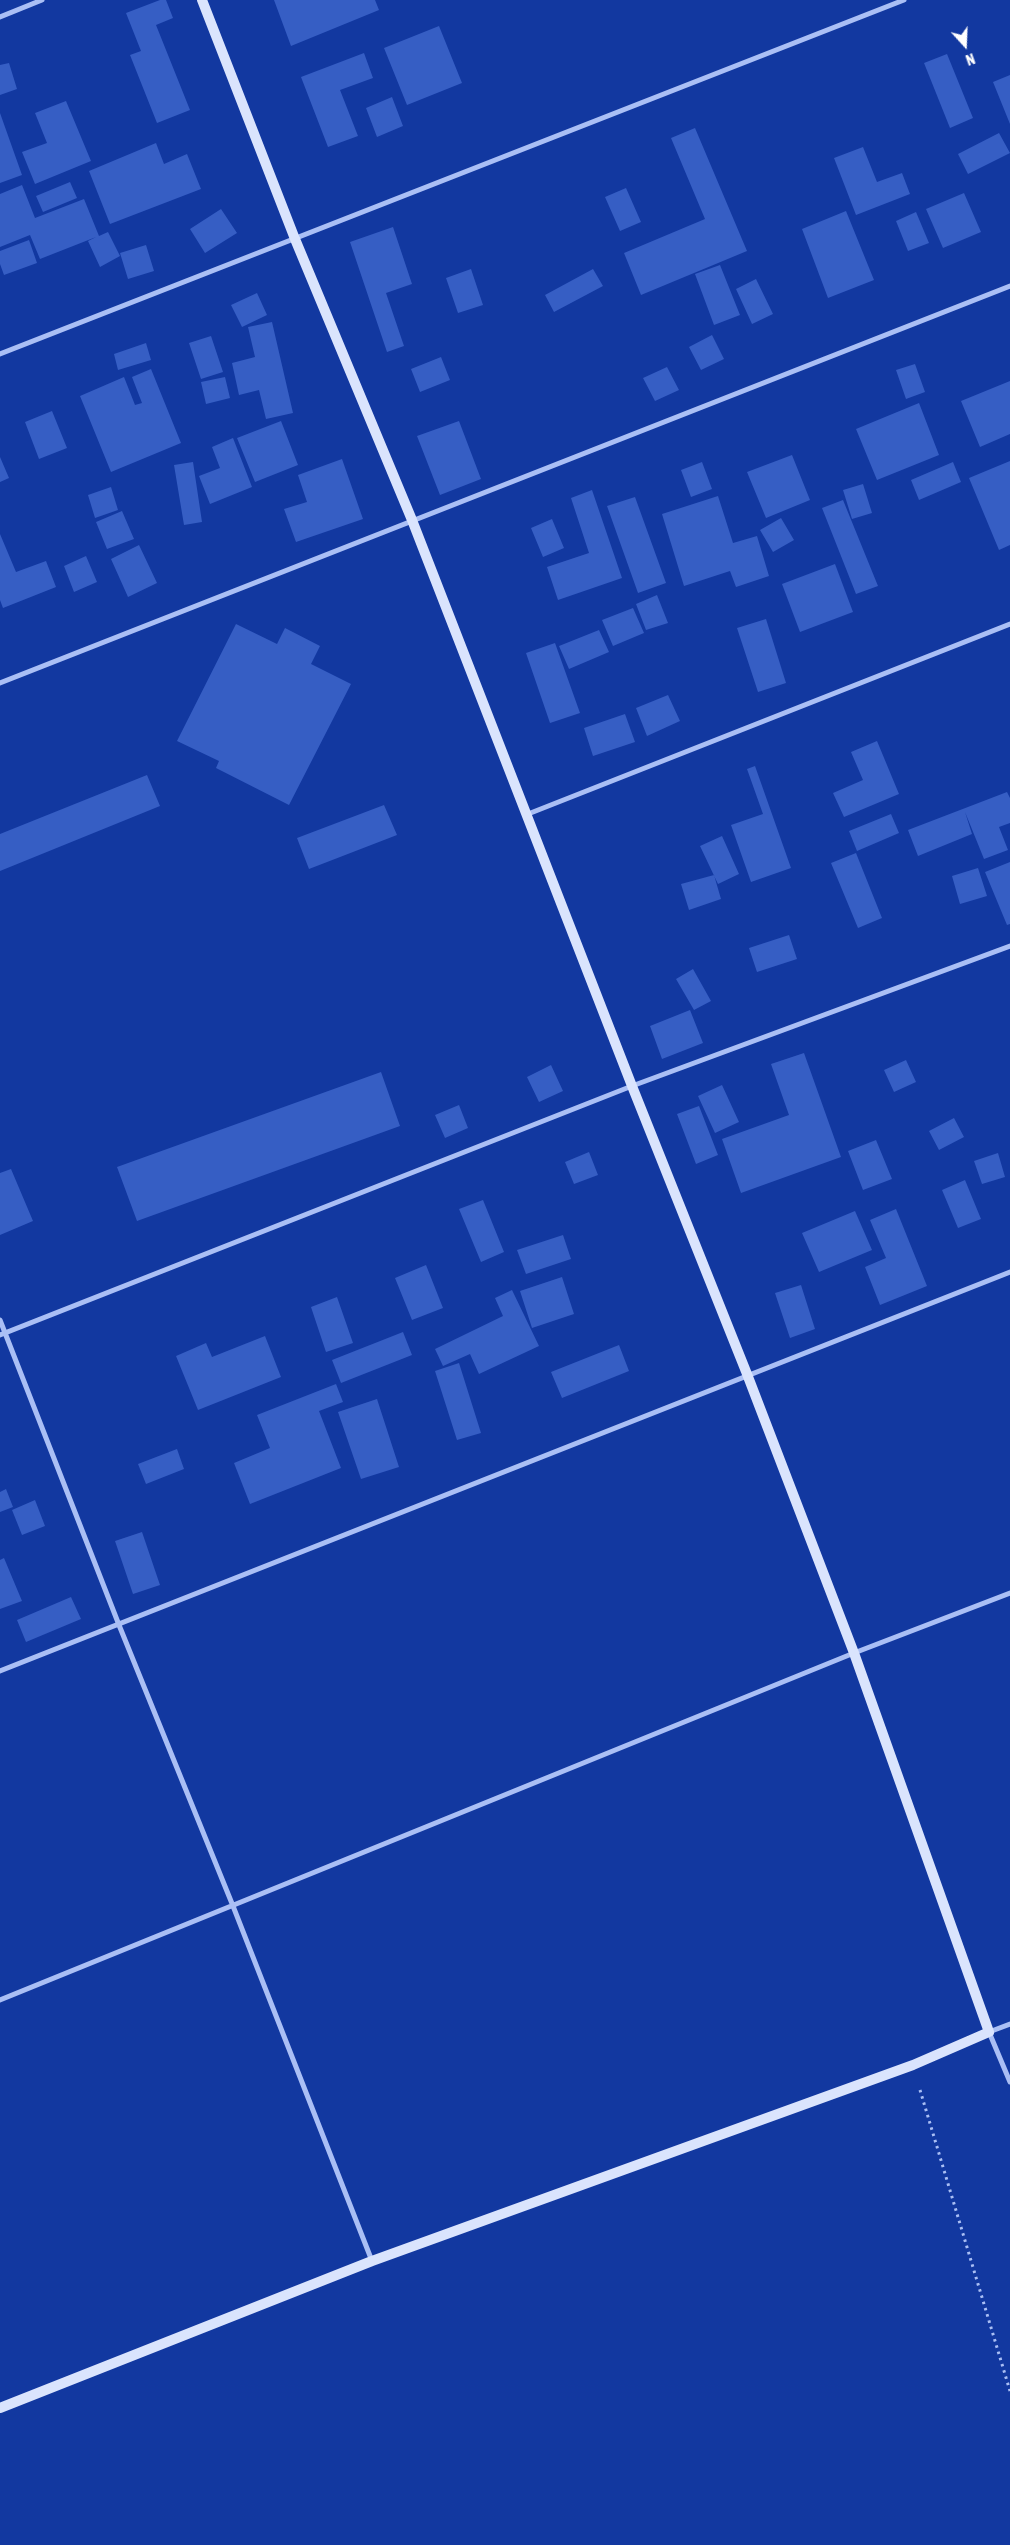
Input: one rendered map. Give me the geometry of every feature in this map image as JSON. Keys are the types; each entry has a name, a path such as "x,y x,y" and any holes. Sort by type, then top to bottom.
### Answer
{"street":[{"path":"0,17 42,0"},
{"path":"202,0 295,239 412,520 528,814 632,1086 748,1374 854,1653 989,2032 1010,2082"},
{"path":"0,354 904,0"},
{"path":"0,683 1010,286"},
{"path":"528,814 1010,624"},
{"path":"2,1334 632,1086 1010,946"},
{"path":"0,1671 1010,1272"},
{"path":"0,1320 2,1334 233,1906 372,2261"},
{"path":"0,2000 854,1653 1010,1593"},
{"path":"0,2408 372,2261 913,2065 1010,2024"}],"path":[{"path":"913,2065 1010,2391"}],"building":[{"path":"160,0 166,0 173,18 156,25 190,110 157,123 130,55 141,51 126,13"},
{"path":"274,0 375,0 379,10 291,46"},
{"path":"439,26 462,83 407,105 384,48"},
{"path":"364,53 373,78 340,90 358,136 328,147 301,77"},
{"path":"947,54 973,118 950,128 924,63"},
{"path":"9,63 17,89 0,95 0,65"},
{"path":"1010,75 1010,124 993,82"},
{"path":"392,97 403,126 377,137 366,108"},
{"path":"66,101 91,161 35,184 22,152 47,143 35,113"},
{"path":"0,113 22,175 0,183"},
{"path":"695,128 747,251 641,295 624,253 705,219 671,138"},
{"path":"999,133 1010,153 968,174 958,154"},
{"path":"156,143 164,164 187,154 201,189 110,224 89,171"},
{"path":"863,147 877,182 902,173 910,194 856,215 834,158"},
{"path":"70,182 77,198 43,212 36,196"},
{"path":"22,185 35,218 84,199 99,236 108,232 120,256 100,267 88,241 96,237 40,259 30,235 0,247 0,194"},
{"path":"626,188 641,222 620,231 605,197"},
{"path":"964,193 981,232 943,248 926,209"},
{"path":"221,209 237,233 205,253 190,229"},
{"path":"846,211 874,280 828,298 802,229"},
{"path":"916,212 929,243 908,251 896,221"},
{"path":"393,227 412,284 386,293 404,346 387,352 350,242"},
{"path":"29,240 37,263 4,275 0,264 0,251"},
{"path":"146,245 154,271 128,279 120,253"},
{"path":"720,265 740,315 714,325 695,274"},
{"path":"471,269 483,305 458,313 446,278"},
{"path":"593,269 603,286 554,312 545,295"},
{"path":"756,279 773,314 752,324 736,289"},
{"path":"257,293 267,315 242,327 231,305"},
{"path":"272,322 293,413 266,419 259,390 239,395 232,363 255,357 248,327"},
{"path":"712,335 724,359 701,370 689,347"},
{"path":"211,336 223,372 201,379 189,343"},
{"path":"146,343 151,360 118,370 114,354"},
{"path":"441,357 450,380 420,392 411,369"},
{"path":"915,364 925,392 906,399 896,370"},
{"path":"667,367 679,390 655,401 643,378"},
{"path":"151,369 181,443 111,472 80,396 124,377 135,405 142,403 132,377"},
{"path":"225,377 230,398 206,404 201,382"},
{"path":"1010,381 1010,434 980,447 961,401"},
{"path":"919,403 939,455 877,480 856,429"},
{"path":"52,411 67,448 39,459 25,422"},
{"path":"281,421 298,465 255,482 237,438"},
{"path":"459,421 481,479 440,495 417,436"},
{"path":"233,438 252,487 210,504 199,476 220,468 212,447"},
{"path":"792,455 810,500 766,518 747,472"},
{"path":"0,457 9,478 0,482"},
{"path":"342,459 363,519 296,542 284,509 307,502 298,475"},
{"path":"1010,461 1010,545 999,550 969,478"},
{"path":"193,462 202,522 184,525 174,465"},
{"path":"702,462 712,489 691,497 681,470"},
{"path":"953,462 961,482 919,500 911,480"},
{"path":"863,484 872,513 852,519 843,490"},
{"path":"111,487 118,510 95,518 88,495"},
{"path":"592,490 622,578 558,600 547,567 589,553 571,498"},
{"path":"718,496 733,543 757,536 769,576 736,587 730,571 684,586 662,514"},
{"path":"635,497 666,583 638,593 607,506"},
{"path":"843,500 878,586 856,594 822,508"},
{"path":"122,511 134,539 107,549 96,522"},
{"path":"781,518 794,540 773,552 760,530"},
{"path":"552,519 564,548 543,557 531,528"},
{"path":"0,534 16,572 46,561 56,587 3,608 0,600"},
{"path":"139,545 157,583 128,597 111,559"},
{"path":"86,556 97,582 74,592 64,566"},
{"path":"835,564 853,612 800,632 782,584"},
{"path":"657,595 668,623 646,630 636,604"},
{"path":"633,608 644,633 613,646 602,620"},
{"path":"766,619 786,683 758,692 737,628"},
{"path":"236,624 277,644 285,628 320,646 311,664 351,684 289,805 216,768 219,761 177,741"},
{"path":"599,630 609,652 569,669 559,646"},
{"path":"555,643 580,713 550,723 526,653"},
{"path":"668,695 680,721 647,736 636,708"},
{"path":"625,714 635,742 593,756 584,728"},
{"path":"877,741 899,794 844,817 833,793 863,780 851,752"},
{"path":"755,766 791,868 751,882 731,825 763,814 747,769"},
{"path":"147,775 160,806 0,871 0,834"},
{"path":"1007,792 1010,798 1010,823 999,827 1008,850 984,859 965,812 972,834 918,856 908,830"},
{"path":"384,805 397,835 309,869 297,838"},
{"path":"891,814 899,833 857,851 849,831"},
{"path":"722,836 739,874 718,884 700,846"},
{"path":"856,853 882,918 858,928 831,863"},
{"path":"1010,862 1010,924 1007,925 985,872"},
{"path":"978,868 987,896 960,904 952,876"},
{"path":"714,875 721,899 689,910 681,884"},
{"path":"789,935 797,959 757,972 749,948"},
{"path":"693,969 711,1001 694,1010 676,979"},
{"path":"690,1010 703,1043 662,1059 650,1026"},
{"path":"804,1053 841,1157 741,1193 722,1139 789,1115 771,1064"},
{"path":"906,1060 916,1082 894,1092 884,1070"},
{"path":"551,1065 563,1091 539,1102 527,1077"},
{"path":"381,1072 400,1126 137,1221 117,1167"},
{"path":"722,1085 739,1122 715,1133 698,1096"},
{"path":"459,1105 468,1128 445,1138 435,1115"},
{"path":"699,1106 718,1155 696,1164 677,1114"},
{"path":"954,1118 964,1137 939,1150 929,1131"},
{"path":"876,1140 892,1179 863,1190 848,1151"},
{"path":"589,1152 598,1175 574,1184 565,1162"},
{"path":"998,1153 1005,1177 982,1184 974,1161"},
{"path":"11,1169 33,1221 0,1235 0,1173"},
{"path":"965,1180 981,1219 958,1228 942,1190"},
{"path":"483,1200 504,1252 481,1262 459,1209"},
{"path":"896,1209 927,1286 880,1305 865,1267 886,1258 870,1220"},
{"path":"855,1211 872,1250 819,1272 802,1233"},
{"path":"563,1235 571,1259 526,1274 517,1250"},
{"path":"426,1265 443,1308 412,1320 395,1278"},
{"path":"562,1277 574,1314 532,1328 520,1291"},
{"path":"801,1285 815,1329 790,1338 775,1293"},
{"path":"512,1290 539,1346 479,1374 470,1354 443,1366 435,1349 503,1316 495,1298"},
{"path":"337,1297 353,1343 326,1352 311,1307"},
{"path":"403,1332 412,1355 341,1383 332,1360"},
{"path":"265,1336 281,1377 198,1410 176,1356 206,1343 212,1357"},
{"path":"619,1345 629,1371 562,1398 551,1372"},
{"path":"459,1363 481,1433 457,1440 435,1371"},
{"path":"336,1384 343,1402 319,1411 341,1468 250,1504 234,1463 270,1448 257,1415"},
{"path":"377,1399 399,1467 361,1479 338,1412"},
{"path":"177,1449 184,1469 146,1484 138,1464"},
{"path":"6,1489 13,1507 0,1512 0,1492"},
{"path":"35,1500 45,1526 22,1535 12,1510"},
{"path":"142,1532 160,1585 133,1594 115,1541"},
{"path":"4,1558 22,1601 0,1609 0,1560"},
{"path":"71,1597 81,1619 26,1642 17,1620"}]}
